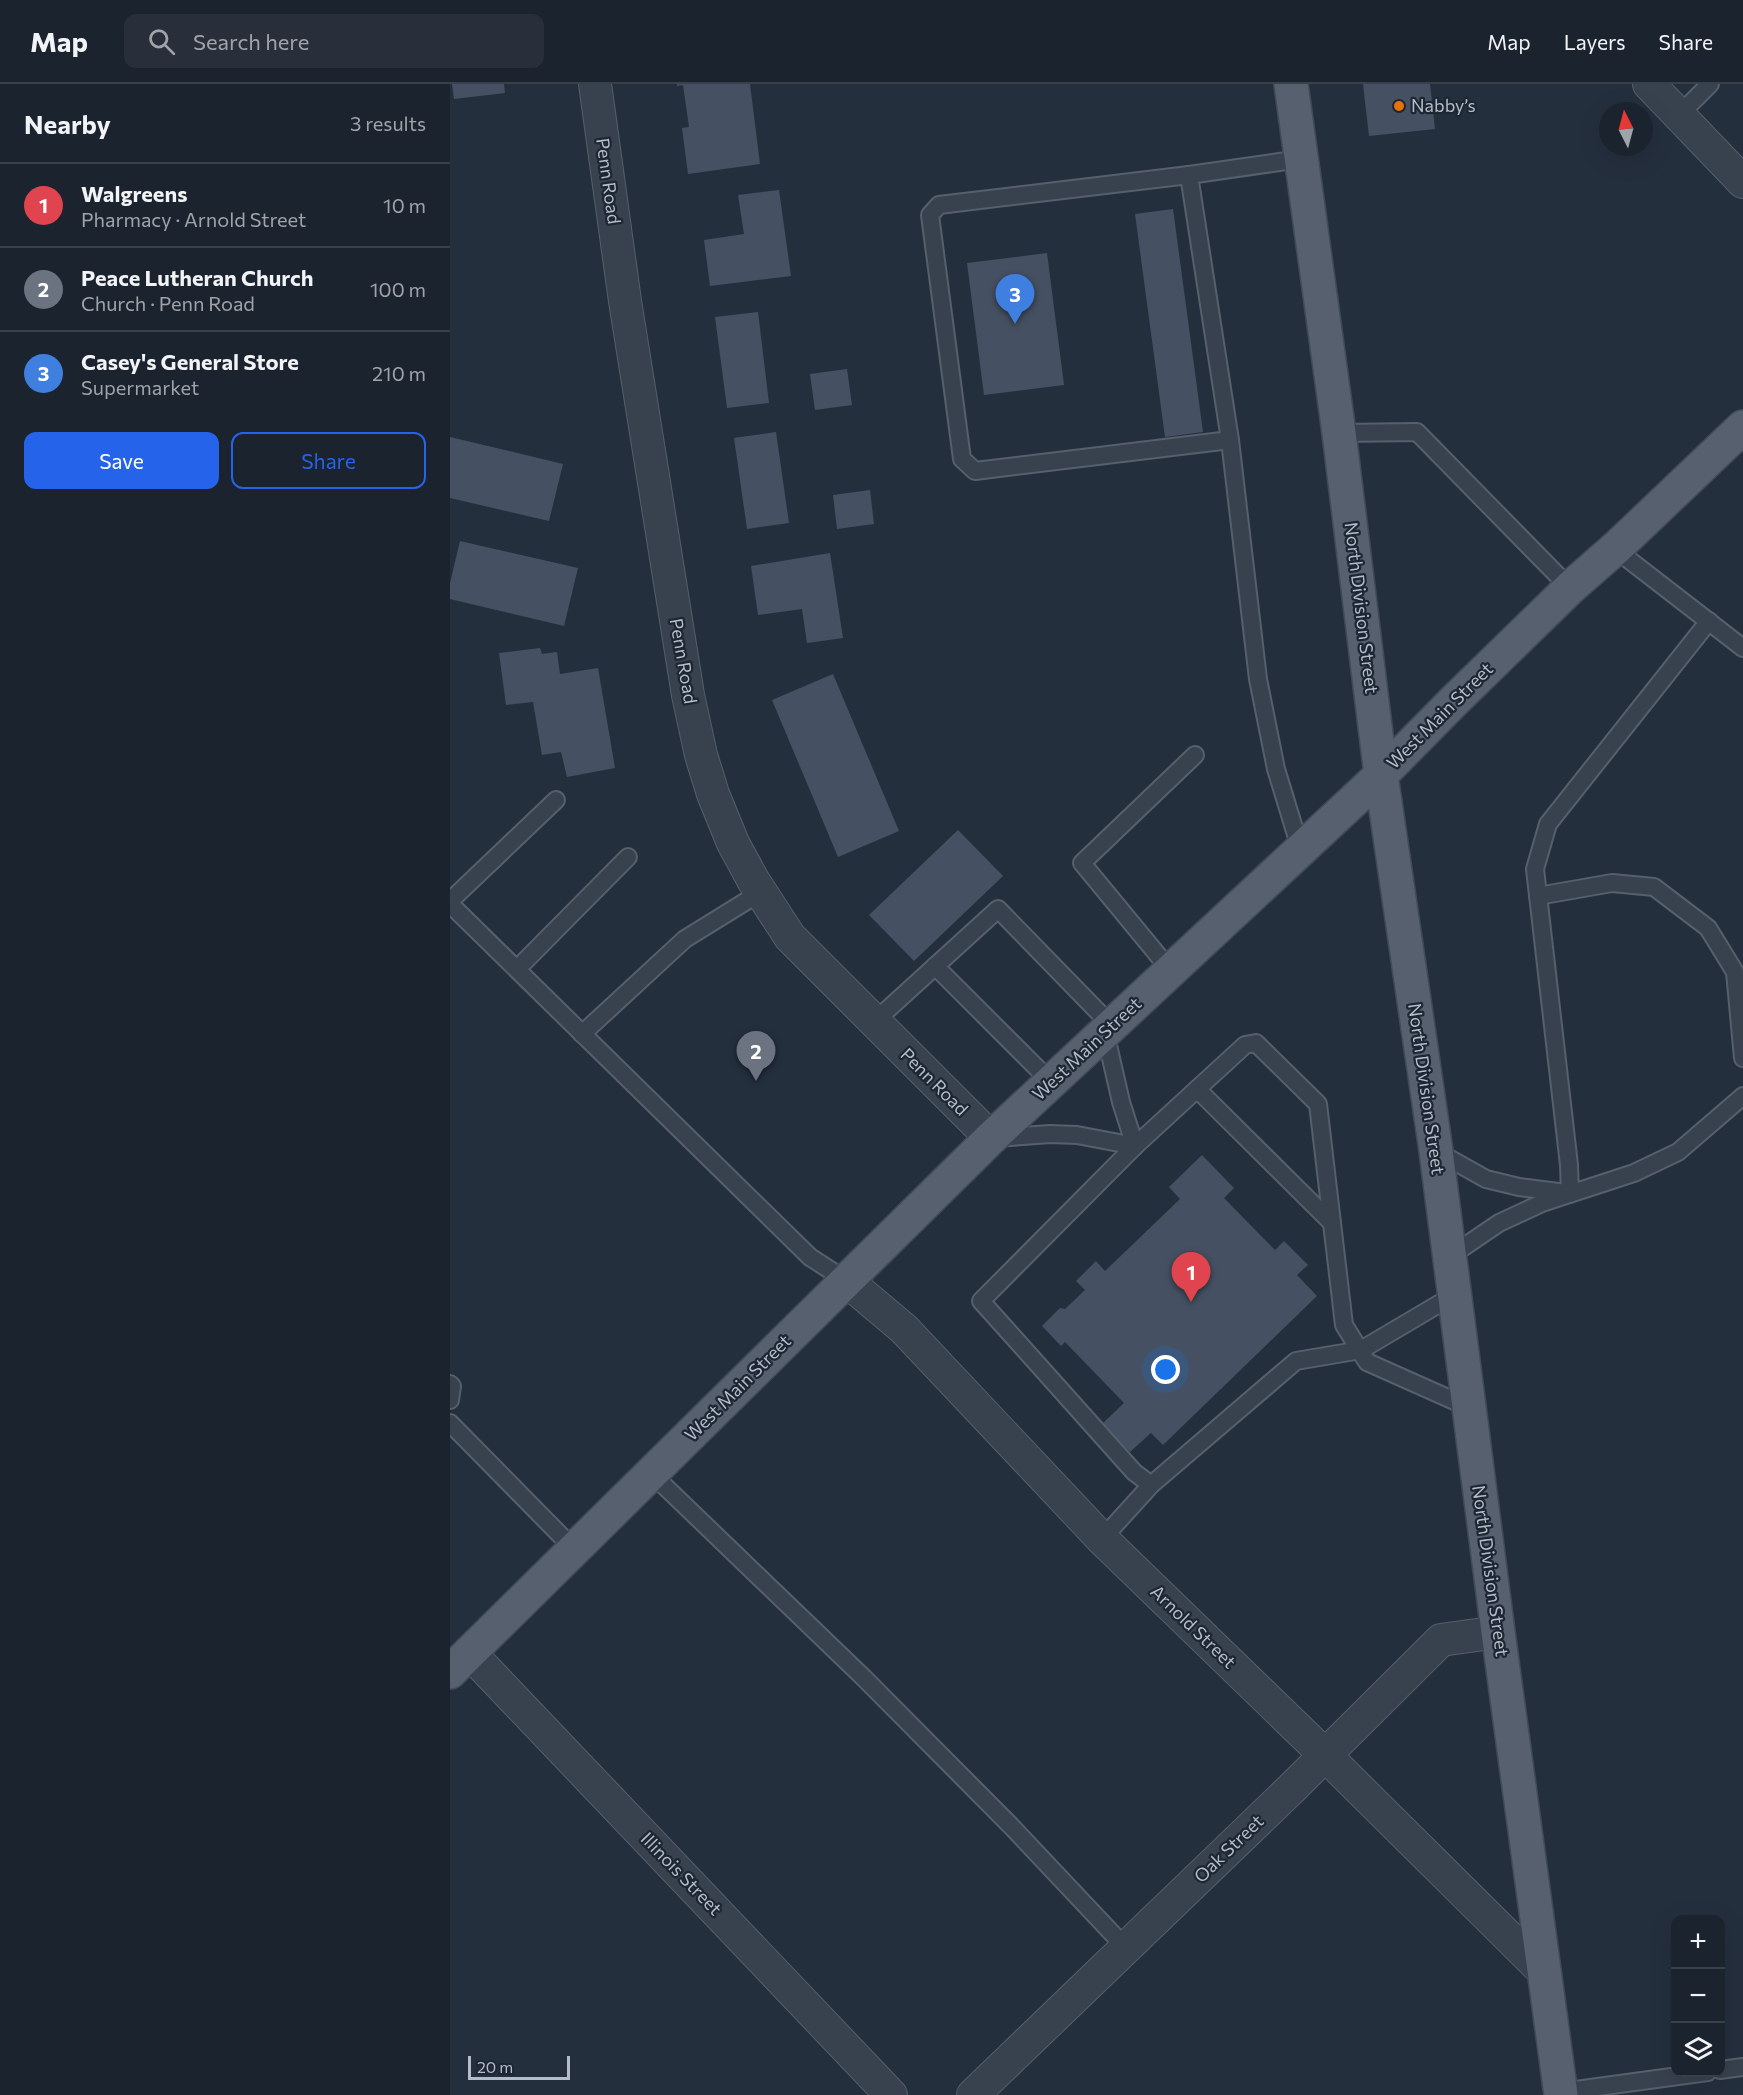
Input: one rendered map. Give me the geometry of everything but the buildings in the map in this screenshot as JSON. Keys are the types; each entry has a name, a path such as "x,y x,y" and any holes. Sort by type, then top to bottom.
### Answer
{"main road":[{"name":"North Division Street","path":"1291,84 1339,433 1381,776 1436,1151 1468,1407 1561,2094"},
{"name":"West Main Street","path":"460,1663 991,1138 1381,776 1569,588 1615,549 1738,432"}],"street":[{"name":"Penn Road","path":"595,84 625,301 688,694 701,755 713,794 733,843 790,937 991,1138"},
{"path":"1649,84 1743,182"},
{"name":"Arnold Street","path":"847,1281 904,1329 1102,1539 1543,1971"},
{"name":"Oak Street","path":"973,2095 1441,1640 1498,1632"},
{"name":"Illinois Street","path":"460,1663 891,2095"}],"lane":[{"path":"1679,115 1710,84"},
{"path":"1230,440 975,471 962,459 930,215 939,205 1189,175 1300,159"},
{"path":"1189,175 1230,440 1258,678 1276,769 1300,850"},
{"path":"1339,433 1417,432 1569,588"},
{"path":"1615,549 1743,648"},
{"path":"1570,1194 1569,1165 1535,869 1548,824 1709,621"},
{"path":"1170,971 1082,863 1195,754"},
{"path":"556,800 450,903 810,1257 847,1281"},
{"path":"517,969 628,857"},
{"path":"1538,896 1612,883 1654,887 1708,928 1735,972 1743,1058"},
{"path":"582,1034 685,939 761,892"},
{"path":"874,1022 998,909 1108,1029 1121,1102 1135,1146"},
{"path":"935,966 1051,1082"},
{"path":"1151,1485 1134,1472 981,1301 1135,1146 1245,1045 1256,1043 1318,1104 1344,1325 1367,1362 1468,1407"},
{"path":"1197,1089 1332,1223"},
{"path":"1449,1257 1499,1223 1542,1203 1634,1173 1678,1152 1743,1096"},
{"path":"991,1138 1050,1134 1077,1135 1135,1146"},
{"path":"1436,1151 1486,1179 1519,1187 1570,1194"},
{"path":"1102,1539 1151,1485 1296,1361 1361,1350 1454,1295"},
{"path":"450,1384 452,1386 450,1400"},
{"path":"450,1423 575,1550"},
{"path":"652,1474 880,1695 1012,1827 1126,1948"},
{"path":"1725,2069 1743,2067"},
{"path":"1561,2094 1680,2077"}],"place":[{"name":"Nabby’s","path":"1399,106"},
{"name":"Casey's General Store","path":"1015,324"},
{"name":"Peace Lutheran Church","path":"756,1081"},
{"name":"Walgreens","path":"1191,1302"}]}
